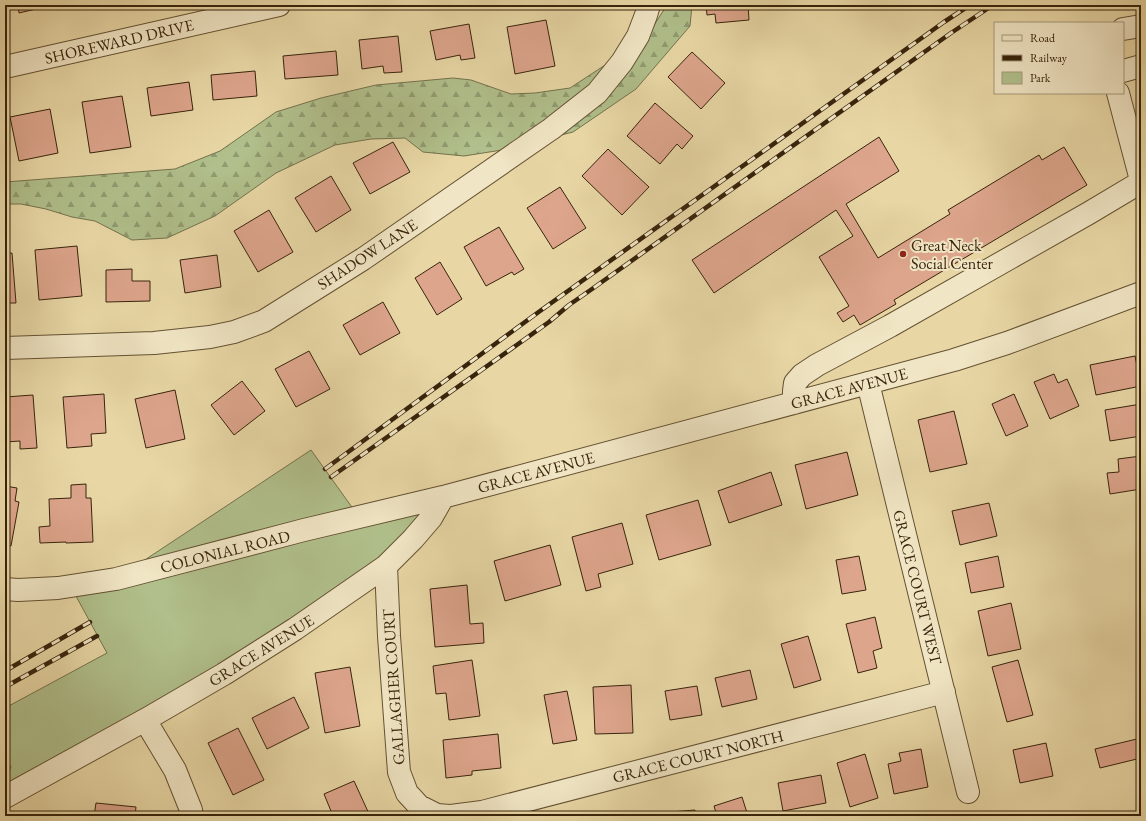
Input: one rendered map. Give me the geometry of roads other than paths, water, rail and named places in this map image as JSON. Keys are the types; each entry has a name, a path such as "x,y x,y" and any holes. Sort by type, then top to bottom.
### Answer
{"street":[{"name":"SHOREWARD DRIVE","path":"5,67 216,12 279,5"},
{"name":"SHADOW LANE","path":"5,348 154,343 210,338 234,332 264,321 370,254 551,129 597,93 630,50 638,36 649,5"},
{"path":"1124,29 1141,26"},
{"path":"1124,71 1141,66"},
{"path":"794,403 795,384 802,375 817,365 897,322 1082,217 1141,181 1118,94"},
{"name":"GRACE AVENUE","path":"5,797 145,720 224,674 295,629 386,566 413,539 431,518 443,497 954,360 1141,293"},
{"name":"GRACE COURT WEST","path":"868,383 968,792"},
{"name":"COLONIAL ROAD","path":"5,589 18,590 58,588 116,579 304,530 443,497"},
{"name":"GALLAGHER COURT","path":"386,566 389,636 399,772 408,793 419,806 446,816"},
{"name":"GRACE COURT NORTH","path":"446,816 482,812 944,692"},
{"path":"145,720 175,770 192,816"}],"railway":[{"path":"325,469 540,311 944,22 970,5"},
{"path":"331,477 549,322 569,305 951,33 993,5"},
{"path":"5,671 90,622"},
{"path":"5,687 97,636"}],"place":[{"name":"Great Neck Social Center","path":"903,254"}]}
